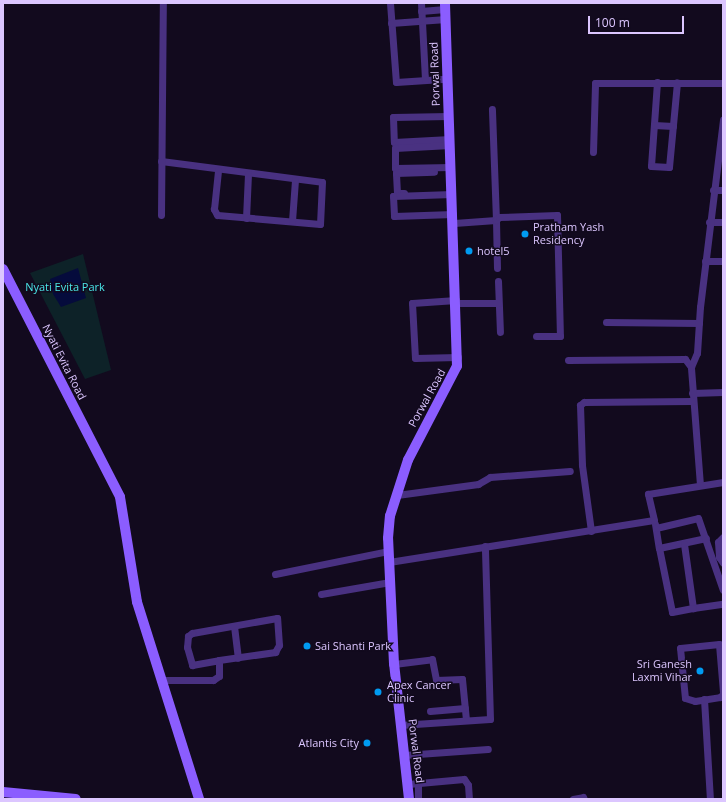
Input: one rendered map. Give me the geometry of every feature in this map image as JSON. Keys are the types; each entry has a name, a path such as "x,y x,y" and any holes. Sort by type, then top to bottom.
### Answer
{"street":[{"path":"161,215 163,3"},
{"path":"390,3 395,79 399,83 442,80"},
{"path":"421,3 425,80"},
{"path":"391,23 422,21 445,10"},
{"path":"421,11 445,10"},
{"name":"Porwal Road","path":"409,799 412,783 404,755 400,725 394,664 388,551 390,516 415,443 453,376 458,357 445,10"},
{"path":"657,82 651,166 669,167 677,82"},
{"path":"593,152 595,83 723,83"},
{"path":"492,109 498,268"},
{"path":"449,116 393,116 394,142 450,142"},
{"path":"700,485 692,397 691,367 697,353 709,222 713,190 720,164 723,119"},
{"path":"654,125 673,126"},
{"path":"450,142 395,148 395,168 451,170"},
{"path":"161,162 295,180 322,182 320,224 214,214 218,170"},
{"path":"451,170 396,173 397,193 452,193"},
{"path":"246,218 248,174"},
{"path":"292,221 295,180"},
{"path":"713,190 723,190"},
{"path":"452,193 393,196 394,216 496,220 499,217 557,215 560,336 536,336"},
{"path":"709,222 723,222"},
{"path":"705,261 723,261"},
{"name":"Nyati Evita Road","path":"3,269 114,483 124,508 137,602 160,680 199,799"},
{"path":"498,281 500,332"},
{"path":"458,357 415,358 412,303 456,301 498,303"},
{"path":"606,322 699,323"},
{"path":"568,360 685,359 691,367"},
{"path":"591,531 582,465 580,405 584,402 692,397 723,392"},
{"path":"397,495 478,484 490,477 570,471"},
{"path":"723,482 648,494 672,612 723,604"},
{"path":"656,528 698,518 723,590"},
{"path":"389,562 654,520"},
{"path":"723,537 718,542 719,557 723,563"},
{"path":"659,548 684,544 706,538"},
{"path":"684,544 692,608"},
{"path":"400,725 490,719 486,546"},
{"path":"275,574 388,551"},
{"path":"321,594 390,582"},
{"path":"277,618 278,649 238,658 192,665 187,648 188,636 192,633 277,618"},
{"path":"234,626 238,658"},
{"path":"719,644 723,693 720,697 704,699 690,701 685,698 682,646 719,644"},
{"path":"394,664 433,659 436,680 462,679 466,720"},
{"path":"160,680 213,680 219,676 219,660"},
{"path":"704,699 710,799"},
{"path":"430,711 465,708"},
{"path":"404,755 488,749"},
{"path":"418,799 412,783 464,779 468,785 469,799"},
{"path":"3,792 76,799"},
{"path":"573,799 583,797 584,799"}],"green space":[{"name":"Nyati Evita Park","path":"83,254 111,370 85,379 30,273"}],"shaded area":[{"path":"78,268 86,298 61,307 53,294 50,279"}],"place":[{"name":"Pratham Yash Residency","path":"525,234"},
{"name":"hotel5","path":"469,251"},
{"name":"Sai Shanti Park","path":"307,646"},
{"name":"Sri Ganesh Laxmi Vihar","path":"700,671"},
{"name":"Apex Cancer Clinic","path":"378,692"},
{"name":"Atlantis City","path":"367,743"}]}
